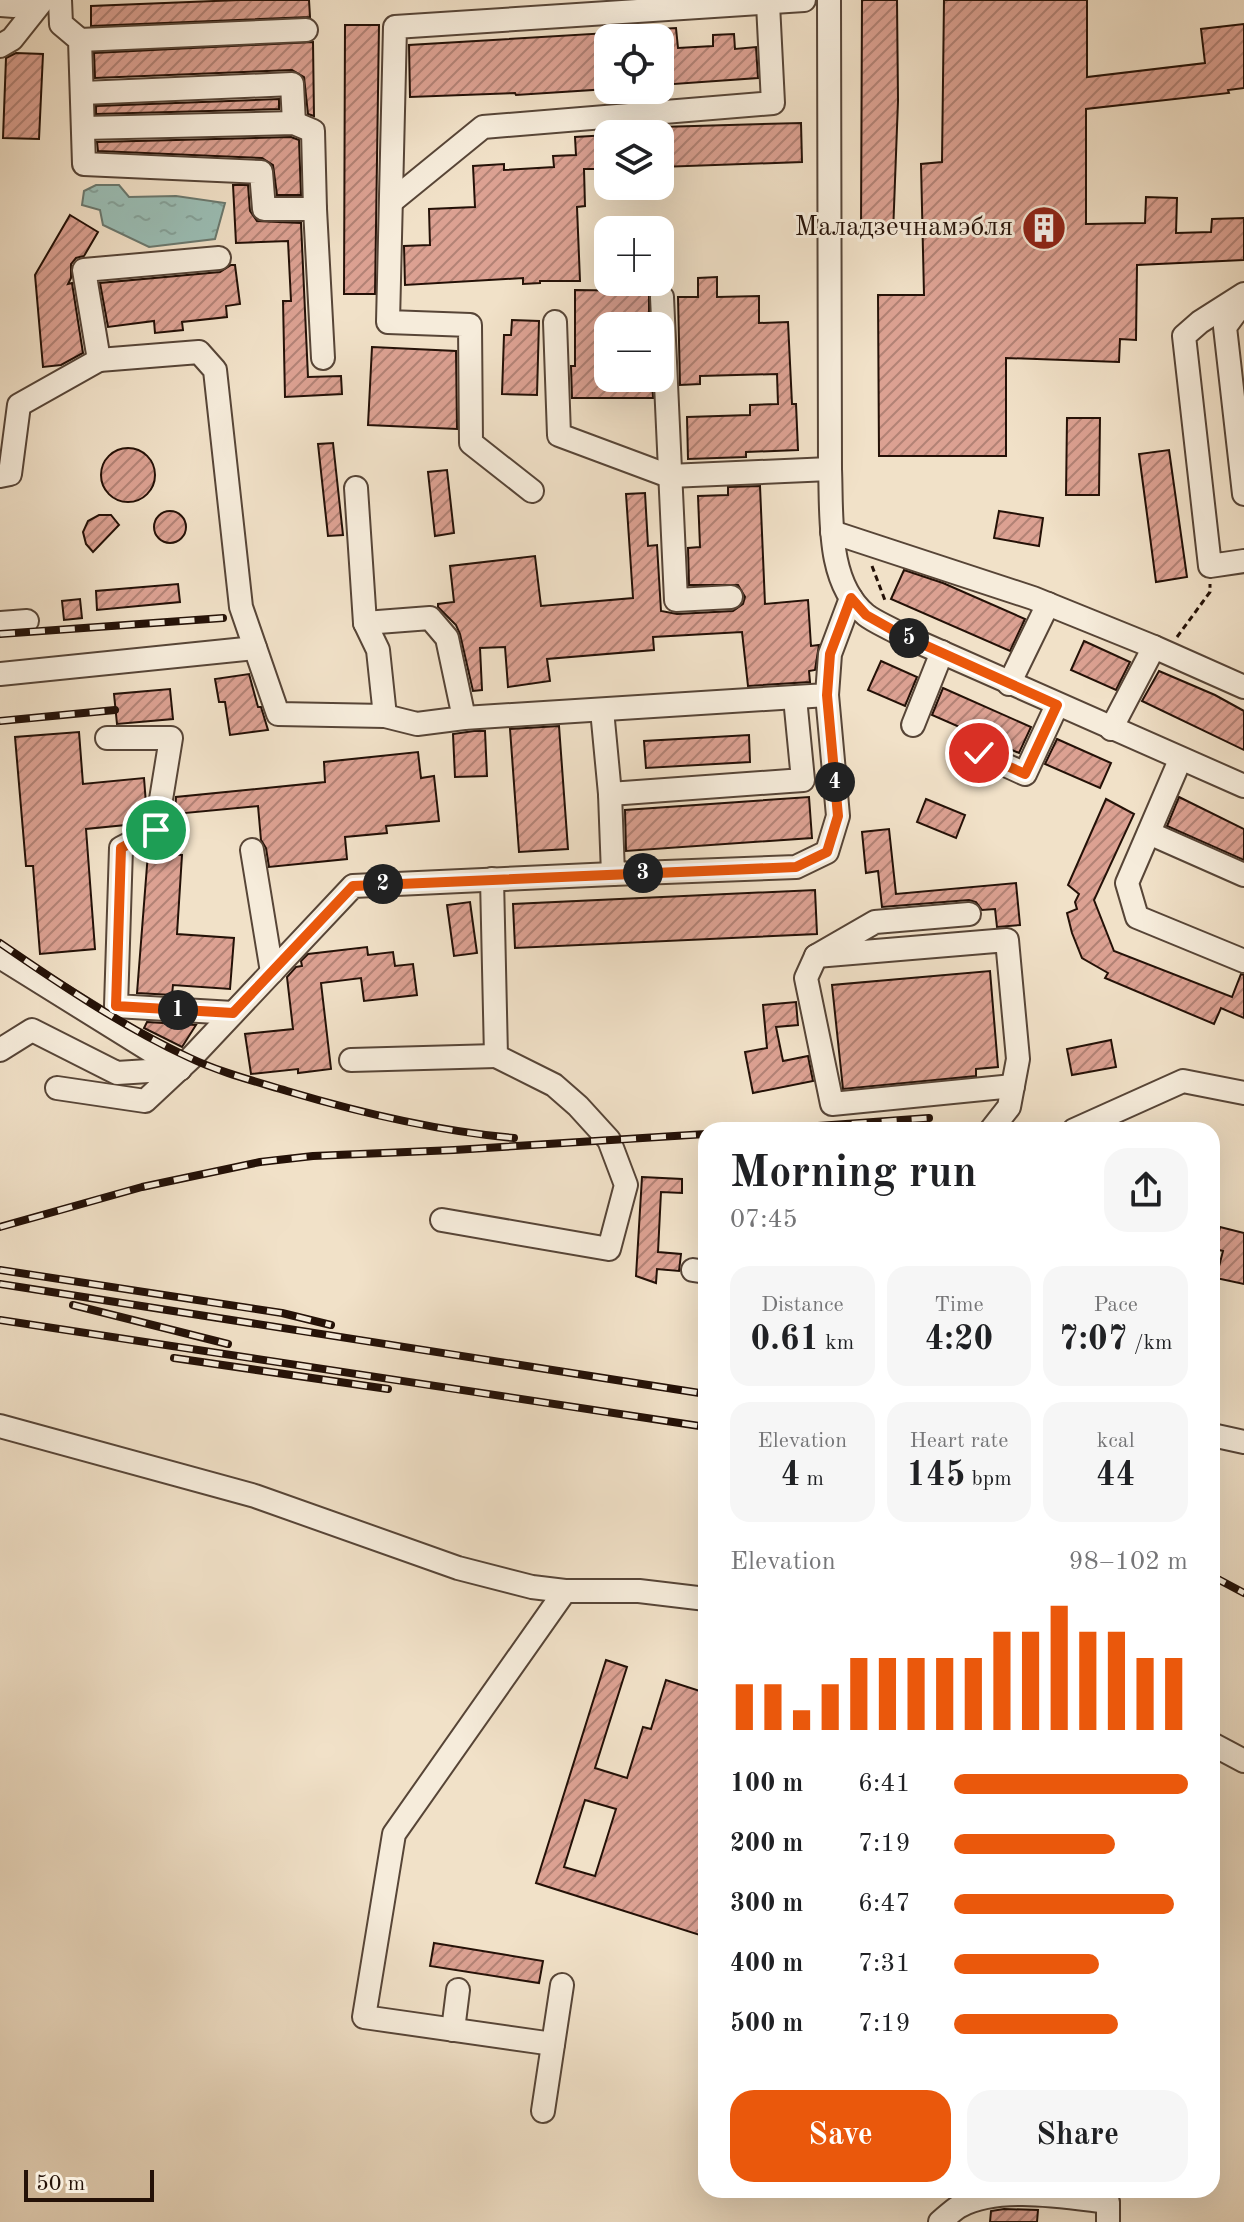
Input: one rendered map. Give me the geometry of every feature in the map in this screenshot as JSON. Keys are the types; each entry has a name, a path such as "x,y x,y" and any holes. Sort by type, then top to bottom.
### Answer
{"street":[{"path":"0,5 14,6 25,0"},
{"path":"0,46 12,39 43,0"},
{"path":"60,0 61,24 80,40 306,30"},
{"path":"532,491 471,443 470,325 388,322 395,27 804,0"},
{"path":"829,0 830,469 832,532 843,588 858,606 898,633 1244,786"},
{"path":"391,202 483,127 773,103 768,4"},
{"path":"80,40 84,164 261,172 264,209 315,209"},
{"path":"83,93 292,84 294,123"},
{"path":"236,86 238,124"},
{"path":"84,128 294,123 313,131 323,358"},
{"path":"99,360 84,270 219,258"},
{"path":"1244,294 1184,336 1210,566 1244,561"},
{"path":"662,297 676,600 731,597"},
{"path":"1244,301 1225,327 1244,494"},
{"path":"555,322 559,435 669,476 830,469"},
{"path":"0,476 10,474 19,405 99,360 199,352 215,370 241,607 278,714 385,716 417,724 464,718 827,695"},
{"path":"356,488 365,623 378,650 385,716"},
{"path":"832,532 1048,604 1244,687"},
{"path":"1009,684 1048,604"},
{"path":"57,1088 145,1101 180,1069 353,886 796,867 827,852 838,816 827,695 830,654 858,606"},
{"path":"365,623 430,618 447,638 464,718"},
{"path":"0,623 27,621"},
{"path":"0,674 255,648"},
{"path":"1111,729 1159,650"},
{"path":"913,725 942,652"},
{"path":"610,794 803,780 795,698"},
{"path":"979,753 1025,774 1057,705"},
{"path":"602,710 613,874"},
{"path":"107,738 171,738 156,830 121,848 116,1006 233,1013"},
{"path":"1180,760 1127,883 1137,917 1244,961"},
{"path":"1149,833 1244,875"},
{"path":"252,850 272,972"},
{"path":"492,879 496,1056"},
{"path":"969,914 875,922 816,956 806,978 832,1104 1013,1086"},
{"path":"816,956 1007,940 1018,1059 1009,1107 997,1122"},
{"path":"0,957 180,1069"},
{"path":"0,1050 32,1030 117,1073 180,1069"},
{"path":"351,1060 496,1056 554,1085 578,1106 609,1140 626,1185 609,1249 442,1220"},
{"path":"1092,1122 1183,1081 1244,1093"},
{"path":"0,1426 255,1496 458,1568 532,1587 565,1591 639,1591 698,1598"},
{"path":"1220,1437 1244,1442"},
{"path":"553,2044 364,2017 394,1834 565,1591"},
{"path":"1220,1748 1244,1761"},
{"path":"543,2111 562,1985"},
{"path":"453,2030 458,1990"},
{"path":"940,2222 959,2206 983,2198"},
{"path":"1079,2198 1108,2202 1108,2222"}],"path":[{"path":"1159,650 1210,592 1210,566"}],"water":[{"path":"96,185 119,185 129,197 176,196 225,203 215,239 149,247 103,225 100,210 82,205 84,191"}],"building":[{"path":"309,0 310,17 91,26 91,6"},
{"path":"862,0 897,0 898,101 893,234 861,233"},
{"name":"Маладзечнамэбля","path":"944,0 1087,0 1087,77 1205,63 1201,29 1244,24 1244,88 1228,90 1229,93 1086,109 1086,224 1145,223 1146,197 1177,198 1176,233 1211,232 1212,219 1244,218 1244,260 1137,265 1136,340 1120,339 1119,362 1006,358 1006,456 879,456 878,295 924,295 921,164 942,162"},
{"path":"345,25 379,25 375,294 344,294"},
{"path":"674,28 678,48 713,46 713,35 734,34 735,49 756,47 758,78 674,84"},
{"path":"594,34 594,90 410,97 409,45"},
{"path":"313,42 314,116 308,114 304,77 292,70 95,78 94,53"},
{"path":"16,53 43,54 39,139 3,138 6,58"},
{"path":"279,99 279,109 96,114 96,106"},
{"path":"801,123 802,162 674,167 674,127"},
{"path":"594,136 594,169 584,169 585,206 577,207 580,281 523,284 523,278 405,285 404,246 430,245 429,209 475,207 473,166 504,164 504,170 554,167 553,156 576,155 575,137"},
{"path":"291,137 299,140 301,195 277,195 273,165 262,158 98,151 97,142"},
{"path":"233,185 248,185 250,211 257,221 301,223 308,377 341,376 342,394 285,397 283,301 291,301 288,241 236,243"},
{"path":"70,215 98,232 84,256 76,258 71,264 68,284 72,283 83,353 61,365 43,367 35,275"},
{"path":"235,265 240,304 226,306 227,317 182,322 183,330 155,333 154,321 108,327 100,283 220,272"},
{"path":"717,277 717,297 759,296 759,323 788,322 798,450 746,452 746,457 688,459 687,417 750,415 750,405 778,404 777,374 700,376 700,384 680,385 678,297 698,297 698,278"},
{"path":"575,290 594,290 594,296 649,296 649,312 594,312 594,392 653,392 653,398 572,398 571,366 575,366"},
{"path":"512,320 539,321 537,395 502,394 504,335 511,335"},
{"path":"372,347 456,351 457,429 368,425"},
{"path":"1067,418 1100,418 1099,495 1066,495"},
{"path":"333,443 343,535 328,536 318,444"},
{"path":"128,448 147,456 155,475 147,494 128,502 109,494 101,475 109,456"},
{"path":"1169,450 1187,577 1156,582 1139,454"},
{"path":"447,470 454,533 435,536 428,472"},
{"path":"760,486 765,604 808,600 811,646 819,645 815,670 809,671 810,682 748,686 742,632 653,637 654,650 547,659 550,681 508,687 505,647 480,648 482,690 473,691 460,634 456,625 438,607 438,604 454,602 450,566 535,556 541,606 633,598 626,494 645,493 648,546 657,545 661,611 677,614 733,611 743,604 745,597 738,585 689,585 688,548 700,547 698,496 728,495 728,487"},
{"path":"170,511 181,516 186,527 181,538 170,543 159,538 154,527 159,516"},
{"path":"999,511 1043,518 1039,546 994,538"},
{"path":"99,515 111,515 119,525 93,552 86,544 83,532 88,521"},
{"path":"904,570 943,583 1025,619 1010,651 891,599"},
{"path":"178,584 180,602 97,610 96,591"},
{"path":"80,599 82,618 64,620 62,601"},
{"path":"1084,641 1130,662 1116,690 1071,670"},
{"path":"881,661 917,677 905,706 868,690"},
{"path":"1159,671 1244,711 1244,750 1142,701"},
{"path":"249,674 268,730 230,735 225,702 219,702 215,679"},
{"path":"943,688 1031,727 1019,753 932,715"},
{"path":"170,689 173,719 117,724 114,694"},
{"path":"559,726 568,849 519,852 510,729"},
{"path":"485,731 487,776 455,777 453,734"},
{"path":"79,732 83,784 144,778 146,804 143,821 136,824 86,829 95,949 40,954 33,866 26,866 15,737"},
{"path":"749,735 750,762 646,768 644,741"},
{"path":"1057,739 1111,763 1100,788 1045,764"},
{"path":"418,752 421,778 434,776 439,821 386,826 387,833 345,837 347,859 269,867 266,848 261,840 258,806 175,814 176,797 325,782 324,762"},
{"path":"809,797 812,838 626,851 625,810"},
{"path":"1179,797 1244,829 1244,860 1167,826"},
{"path":"926,799 965,815 956,838 917,822"},
{"path":"1106,799 1134,814 1094,900 1114,951 1232,997 1241,974 1244,975 1244,1018 1221,1008 1214,1024 1105,978 1108,973 1082,958 1067,913 1077,909 1075,902 1079,894 1068,885"},
{"path":"889,829 896,894 1016,883 1020,925 997,927 995,909 982,910 976,902 969,900 882,907 878,871 866,873 862,832"},
{"path":"148,853 182,855 177,934 234,938 230,989 173,985 172,995 137,993"},
{"path":"815,890 817,934 515,948 513,904"},
{"path":"470,902 477,953 454,956 447,905"},
{"path":"367,947 368,955 393,952 395,966 413,964 417,995 364,1001 361,978 321,983 331,1069 251,1074 245,1034 293,1029 287,977 296,967 302,966 301,961 308,954"},
{"path":"990,971 998,1067 976,1069 976,1076 843,1089 832,985"},
{"path":"796,1002 798,1025 776,1027 783,1061 808,1056 813,1081 753,1093 745,1052 767,1048 763,1005"},
{"path":"147,1022 196,1025 182,1047 144,1028"},
{"path":"1111,1040 1116,1067 1072,1075 1067,1049"},
{"path":"642,1177 682,1179 682,1193 661,1192 658,1252 681,1254 679,1271 657,1269 656,1283 636,1276"},
{"path":"1220,1227 1244,1233 1244,1284 1220,1279 1223,1251 1220,1250"},
{"path":"606,1660 627,1667 595,1768 627,1778 643,1727 651,1729 666,1680 698,1690 698,1934 536,1883","holes":["585,1800 616,1809 595,1876 564,1867"]},
{"path":"434,1943 543,1961 539,1983 430,1966"},
{"path":"1038,2210 1037,2222 990,2222 991,2211"}],"railway":[{"path":"0,634 223,618"},
{"path":"0,721 115,710"},
{"path":"0,943 116,1018 163,1045 212,1067 371,1114 456,1131 514,1138"},
{"path":"873,1122 929,1118"},
{"path":"0,1227 142,1187 260,1162 313,1156 698,1135"},
{"path":"0,1270 282,1313 331,1325"},
{"path":"0,1284 698,1393"},
{"path":"73,1305 228,1344"},
{"path":"0,1320 698,1426"},
{"path":"174,1358 388,1389"},
{"path":"1220,1580 1244,1593"}],"place":[{"name":"Маладзечнамэбля","path":"1044,228"}],"route":[{"path":"156,830 121,848 116,1006 233,1013 353,886 796,867 827,852 838,816 827,695 830,654 851,598 866,615 898,633 1057,705 1025,774 979,753"}]}
